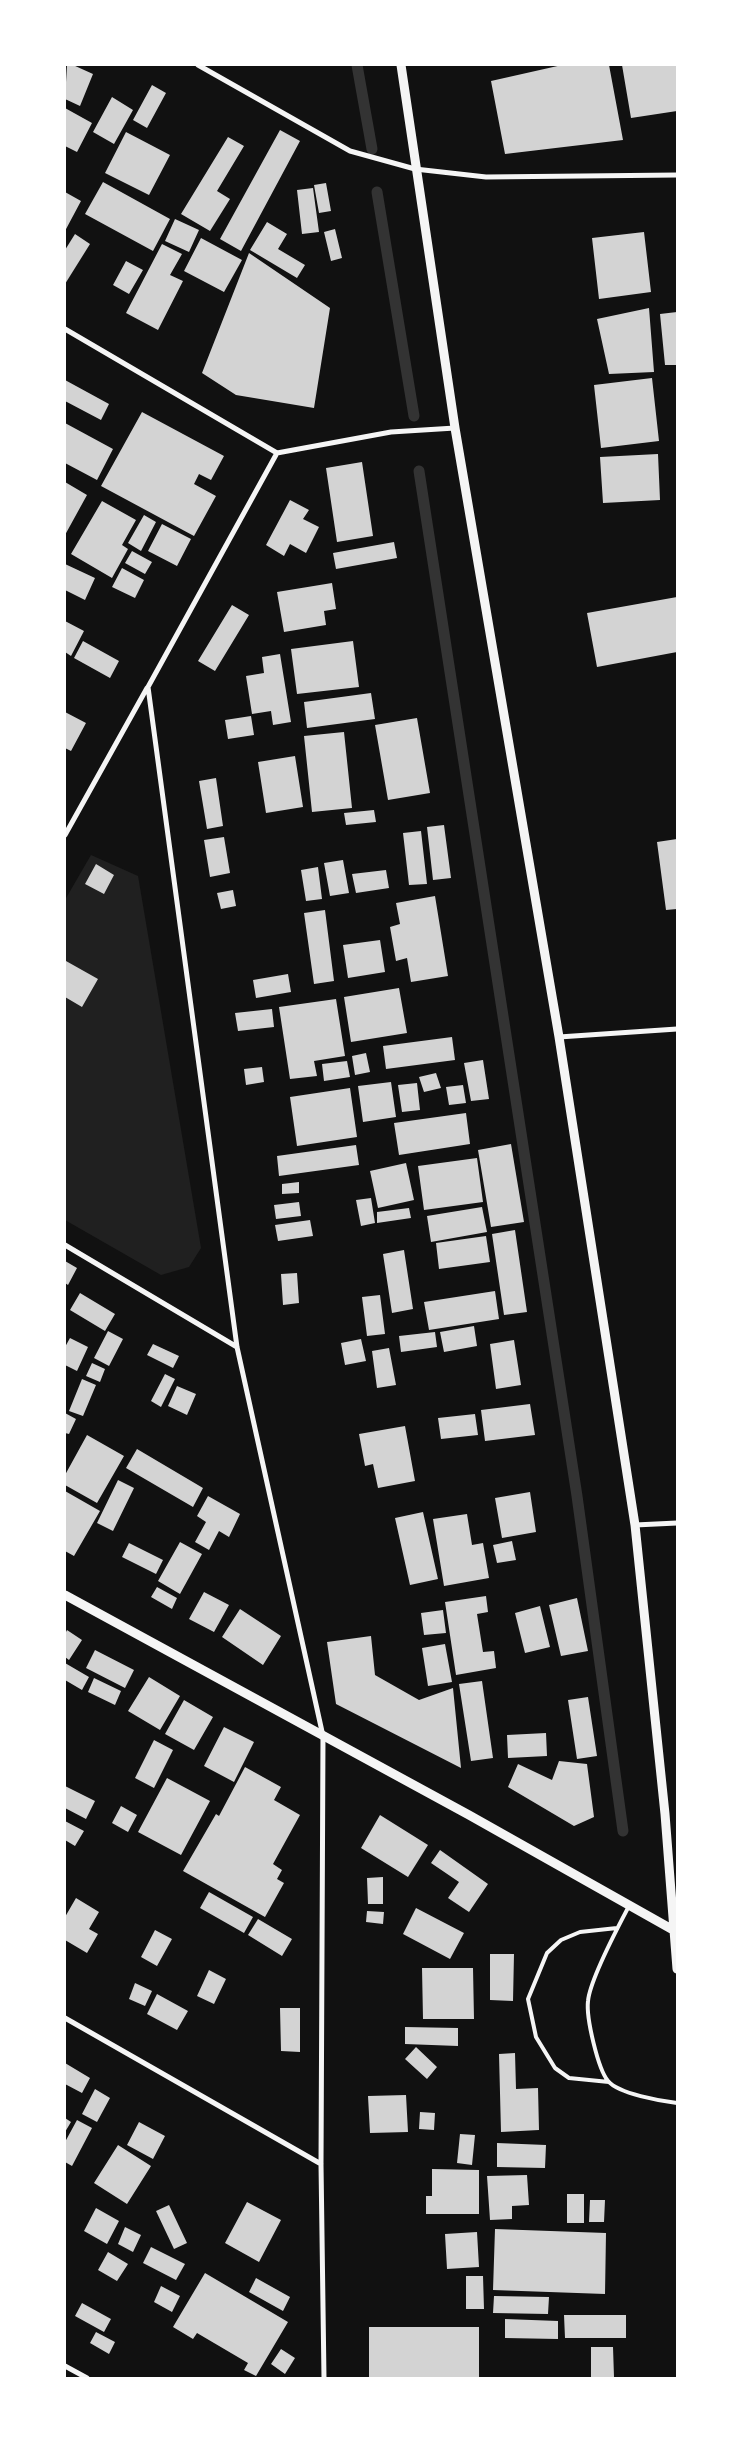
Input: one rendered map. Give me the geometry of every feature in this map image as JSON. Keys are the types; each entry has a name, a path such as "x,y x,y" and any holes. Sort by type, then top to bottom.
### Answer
{"street":[{"path":"198,65 350,151 415,169 486,177 677,175"},
{"path":"401,65 455,428 559,1037 635,1526 675,1932 677,1969"},
{"path":"65,329 277,453 391,432 455,428"},
{"path":"65,835 277,453"},
{"path":"148,687 237,1347 323,1736 321,2164 324,2378"},
{"path":"559,1037 677,1029"},
{"path":"65,1245 237,1347"},
{"path":"635,1526 677,1523"},
{"path":"65,1595 469,1815 675,1932"},
{"path":"65,2018 321,2164"},
{"path":"65,2366 87,2378"}],"lane":[{"path":"609,2082 598,2057 591,2034 588,2000 617,1928 629,1906"},
{"path":"617,1928 580,1932 562,1940 547,1953 528,1999 536,2037 555,2068 569,2078 609,2082 631,2093 657,2101 677,2103"}],"shaded area":[{"path":"91,855 138,876 201,1248 189,1267 161,1275 65,1220 65,900"}],"building":[{"path":"67,65 73,65 93,74 80,106 65,99"},
{"path":"562,65 609,65 623,140 505,154 491,81"},
{"path":"622,65 676,65 677,111 631,118"},
{"path":"152,85 166,93 147,128 133,120"},
{"path":"112,97 133,110 114,144 93,132"},
{"path":"65,108 92,123 77,152 65,146"},
{"path":"280,130 300,141 241,251 220,239"},
{"path":"126,132 170,155 149,195 105,173"},
{"path":"228,137 244,146 217,191 230,199 210,231 181,214"},
{"path":"103,182 170,219 153,251 85,214"},
{"path":"326,183 331,211 319,213 314,185"},
{"path":"313,188 319,232 302,234 297,190"},
{"path":"65,192 81,201 65,231"},
{"path":"175,219 199,230 189,252 165,241"},
{"path":"267,222 287,234 278,249 305,265 297,278 250,250"},
{"path":"335,229 342,258 331,261 324,232"},
{"path":"644,232 651,292 599,299 592,238"},
{"path":"75,234 90,244 65,284 65,250"},
{"path":"201,238 242,260 224,292 184,271"},
{"path":"162,244 182,254 170,275 183,281 158,330 126,313"},
{"path":"249,253 330,308 314,408 236,395 202,373"},
{"path":"126,261 143,270 129,294 113,285"},
{"path":"649,308 654,372 609,374 597,319"},
{"path":"677,312 677,365 665,365 660,314"},
{"path":"652,378 659,441 601,448 594,385"},
{"path":"65,380 109,404 101,420 65,401"},
{"path":"142,412 224,456 211,480 199,474 194,484 216,496 194,536 101,486"},
{"path":"65,423 113,449 97,480 65,463"},
{"path":"658,454 660,500 603,503 600,457"},
{"path":"362,462 373,536 337,542 326,468"},
{"path":"65,482 87,495 65,535"},
{"path":"290,500 309,510 303,519 319,527 306,553 290,544 284,556 266,545"},
{"path":"102,501 136,520 122,545 128,549 112,578 71,554"},
{"path":"144,515 156,522 141,551 128,543"},
{"path":"162,524 191,539 177,566 148,551"},
{"path":"394,542 397,558 336,569 333,553"},
{"path":"132,551 152,562 145,574 125,563"},
{"path":"65,564 95,578 85,600 65,590"},
{"path":"122,568 144,580 135,598 112,587"},
{"path":"332,583 336,609 324,611 326,625 284,632 277,592"},
{"path":"677,597 677,652 597,667 587,613"},
{"path":"232,605 249,615 215,671 198,661"},
{"path":"65,621 84,631 71,656 65,652"},
{"path":"83,641 119,661 110,678 74,658"},
{"path":"353,641 359,687 297,694 291,649"},
{"path":"280,654 291,722 273,725 271,711 252,714 246,676 264,673 262,657"},
{"path":"371,693 375,719 307,728 304,702"},
{"path":"65,712 86,723 71,751 65,748"},
{"path":"251,716 254,735 228,739 225,720"},
{"path":"417,718 430,793 388,800 375,725"},
{"path":"344,732 352,808 312,812 304,736"},
{"path":"295,756 303,807 266,813 258,762"},
{"path":"216,778 223,826 207,829 199,781"},
{"path":"374,810 376,822 346,825 344,813"},
{"path":"444,825 451,878 433,880 427,827"},
{"path":"421,831 427,884 409,885 403,833"},
{"path":"224,837 230,873 210,877 204,840"},
{"path":"677,839 677,909 666,910 657,842"},
{"path":"343,860 349,893 330,896 324,863"},
{"path":"96,864 114,875 104,894 85,884"},
{"path":"318,867 322,899 306,901 301,870"},
{"path":"386,870 389,888 356,893 352,874"},
{"path":"233,890 236,906 221,909 217,893"},
{"path":"435,896 448,976 411,982 407,958 396,961 390,927 400,924 396,903"},
{"path":"325,910 334,981 314,984 304,913"},
{"path":"380,940 385,972 348,978 343,945"},
{"path":"66,961 98,979 82,1007 65,997"},
{"path":"288,974 291,992 256,998 253,980"},
{"path":"399,988 407,1033 351,1042 344,997"},
{"path":"336,999 345,1056 314,1061 317,1076 290,1079 279,1007"},
{"path":"272,1009 274,1027 238,1031 235,1013"},
{"path":"452,1037 455,1060 386,1069 383,1046"},
{"path":"366,1053 370,1072 355,1075 352,1056"},
{"path":"483,1060 489,1099 471,1101 464,1063"},
{"path":"347,1061 350,1077 324,1081 322,1064"},
{"path":"262,1067 264,1082 246,1085 244,1069"},
{"path":"436,1073 441,1088 424,1092 419,1077"},
{"path":"391,1082 396,1117 363,1122 358,1086"},
{"path":"417,1083 420,1110 402,1112 398,1085"},
{"path":"463,1085 466,1103 449,1105 446,1087"},
{"path":"350,1088 357,1137 297,1146 290,1097"},
{"path":"466,1113 470,1144 399,1155 394,1123"},
{"path":"511,1144 524,1222 491,1227 478,1150"},
{"path":"356,1145 359,1165 279,1176 277,1156"},
{"path":"477,1158 483,1202 424,1210 418,1166"},
{"path":"406,1163 414,1200 378,1208 370,1171"},
{"path":"299,1182 299,1193 282,1194 282,1184"},
{"path":"371,1198 375,1223 361,1226 356,1200"},
{"path":"299,1202 301,1216 276,1219 274,1205"},
{"path":"482,1207 487,1232 431,1242 427,1216"},
{"path":"409,1208 411,1218 377,1223 377,1212"},
{"path":"310,1220 313,1236 278,1241 275,1225"},
{"path":"515,1230 527,1312 504,1315 492,1234"},
{"path":"486,1236 490,1262 439,1269 436,1243"},
{"path":"404,1250 413,1309 392,1313 383,1254"},
{"path":"65,1261 77,1268 68,1285 65,1283"},
{"path":"297,1273 299,1303 283,1305 281,1274"},
{"path":"495,1291 499,1319 429,1330 424,1302"},
{"path":"80,1293 115,1314 105,1331 70,1310"},
{"path":"380,1295 385,1334 367,1336 362,1297"},
{"path":"474,1326 477,1346 444,1352 440,1332"},
{"path":"108,1331 123,1339 109,1366 94,1358"},
{"path":"435,1332 437,1347 401,1352 399,1336"},
{"path":"70,1338 88,1347 77,1371 65,1365 65,1347"},
{"path":"361,1339 366,1361 345,1365 341,1343"},
{"path":"514,1340 521,1385 496,1389 490,1344"},
{"path":"153,1344 179,1356 173,1368 147,1355"},
{"path":"389,1348 396,1385 377,1388 372,1351"},
{"path":"92,1363 105,1369 100,1382 86,1376"},
{"path":"165,1374 175,1379 161,1407 151,1401"},
{"path":"82,1379 96,1385 83,1416 69,1411"},
{"path":"177,1386 196,1394 187,1415 168,1406"},
{"path":"530,1404 535,1435 485,1441 481,1410"},
{"path":"65,1413 76,1419 69,1434 65,1433"},
{"path":"475,1414 478,1435 441,1439 438,1418"},
{"path":"405,1426 415,1481 378,1488 373,1464 365,1466 359,1434"},
{"path":"87,1435 124,1456 97,1503 65,1485 65,1475"},
{"path":"137,1449 203,1488 193,1507 126,1468"},
{"path":"118,1480 134,1488 113,1531 97,1523"},
{"path":"65,1491 100,1511 74,1556 65,1551"},
{"path":"530,1492 536,1532 502,1538 495,1498"},
{"path":"208,1496 240,1514 229,1537 219,1531 209,1550 195,1542 206,1522 197,1516"},
{"path":"423,1512 438,1579 410,1585 395,1518"},
{"path":"467,1514 472,1545 483,1543 489,1578 444,1586 433,1519"},
{"path":"512,1541 516,1560 497,1563 493,1545"},
{"path":"180,1542 202,1554 180,1594 158,1581"},
{"path":"129,1543 163,1560 156,1574 122,1557"},
{"path":"157,1587 177,1598 172,1609 151,1597"},
{"path":"204,1592 229,1605 214,1632 189,1619"},
{"path":"486,1596 488,1612 477,1614 483,1652 494,1651 496,1668 456,1675 445,1602"},
{"path":"577,1598 588,1651 561,1656 549,1605"},
{"path":"540,1606 550,1647 525,1653 515,1613"},
{"path":"240,1609 281,1636 263,1665 222,1637"},
{"path":"443,1610 446,1633 424,1635 421,1613"},
{"path":"67,1630 82,1640 69,1660 65,1657 65,1634"},
{"path":"371,1636 375,1675 419,1700 453,1688 461,1768 336,1704 327,1642"},
{"path":"445,1644 452,1682 428,1686 422,1648"},
{"path":"95,1650 134,1670 125,1688 86,1668"},
{"path":"65,1663 89,1677 82,1690 65,1680"},
{"path":"149,1677 180,1696 160,1730 128,1711"},
{"path":"94,1678 121,1691 115,1705 88,1692"},
{"path":"482,1681 493,1758 471,1761 459,1684"},
{"path":"588,1697 597,1756 577,1759 568,1700"},
{"path":"184,1700 213,1717 194,1750 165,1734"},
{"path":"224,1727 254,1742 234,1782 204,1766"},
{"path":"546,1733 547,1756 508,1758 507,1735"},
{"path":"154,1740 173,1750 154,1788 135,1778"},
{"path":"559,1761 587,1764 594,1817 574,1826 508,1787 518,1764 552,1780"},
{"path":"245,1767 281,1787 274,1800 300,1815 273,1864 282,1870 277,1879 284,1883 265,1917 183,1871 216,1814 219,1816"},
{"path":"167,1778 210,1801 181,1855 138,1832"},
{"path":"65,1786 95,1801 86,1819 65,1808"},
{"path":"121,1806 137,1815 128,1832 112,1823"},
{"path":"380,1815 428,1845 408,1877 361,1848"},
{"path":"65,1821 84,1831 75,1846 65,1840"},
{"path":"440,1850 488,1884 469,1912 448,1898 459,1882 431,1863"},
{"path":"383,1877 383,1904 368,1904 367,1878"},
{"path":"209,1892 253,1917 244,1933 200,1908"},
{"path":"76,1898 99,1912 89,1929 98,1934 87,1953 65,1940 65,1917"},
{"path":"416,1908 464,1933 450,1959 403,1934"},
{"path":"367,1911 384,1912 383,1924 366,1922"},
{"path":"258,1919 292,1939 282,1956 248,1935"},
{"path":"155,1930 172,1939 157,1966 141,1957"},
{"path":"490,1954 514,1954 513,2001 490,2000"},
{"path":"422,1968 473,1968 474,2019 423,2019"},
{"path":"209,1970 226,1979 214,2004 197,1996"},
{"path":"135,1983 152,1991 145,2006 129,1999"},
{"path":"157,1994 188,2011 177,2030 147,2014"},
{"path":"280,2008 300,2008 300,2052 281,2051"},
{"path":"405,2027 458,2028 458,2046 405,2044"},
{"path":"416,2047 437,2067 427,2079 405,2059"},
{"path":"515,2053 516,2089 538,2088 539,2130 501,2132 499,2054"},
{"path":"65,2063 90,2078 82,2093 65,2084"},
{"path":"95,2089 110,2098 97,2122 82,2114"},
{"path":"406,2095 408,2132 370,2133 368,2096"},
{"path":"420,2112 435,2113 434,2130 419,2129"},
{"path":"65,2118 71,2122 65,2132"},
{"path":"77,2120 92,2128 72,2166 65,2162 65,2142"},
{"path":"139,2122 165,2136 153,2159 127,2145"},
{"path":"460,2134 475,2135 472,2165 457,2163"},
{"path":"497,2143 546,2145 545,2168 497,2167"},
{"path":"118,2145 151,2166 127,2204 94,2183"},
{"path":"432,2169 479,2170 479,2214 426,2214 426,2196 432,2196"},
{"path":"527,2175 529,2205 512,2206 512,2219 490,2220 487,2176"},
{"path":"567,2194 584,2194 584,2223 567,2223"},
{"path":"590,2200 605,2200 604,2222 589,2222"},
{"path":"247,2202 281,2220 259,2262 225,2243"},
{"path":"169,2205 187,2243 174,2249 156,2211"},
{"path":"96,2208 119,2221 107,2244 84,2231"},
{"path":"125,2227 141,2235 133,2252 118,2244"},
{"path":"495,2229 606,2233 605,2294 493,2290"},
{"path":"477,2232 479,2267 447,2269 445,2234"},
{"path":"151,2247 185,2264 176,2280 143,2263"},
{"path":"108,2252 128,2264 117,2281 98,2270"},
{"path":"205,2273 288,2322 256,2376 244,2370 248,2363 197,2333 193,2339 173,2327"},
{"path":"466,2276 483,2276 484,2309 466,2309"},
{"path":"256,2278 290,2297 283,2311 249,2292"},
{"path":"161,2286 180,2296 172,2312 154,2302"},
{"path":"494,2296 549,2297 548,2314 493,2313"},
{"path":"82,2303 111,2319 104,2332 75,2316"},
{"path":"564,2315 626,2315 626,2338 565,2338"},
{"path":"505,2319 558,2321 558,2339 505,2338"},
{"path":"369,2327 479,2327 479,2378 369,2378"},
{"path":"96,2332 115,2342 109,2354 90,2343"},
{"path":"591,2347 613,2347 614,2377 591,2378"},
{"path":"281,2349 295,2358 285,2374 271,2364"}],"waterway":[{"path":"357,65 372,149"},
{"path":"377,192 414,416"},
{"path":"419,471 577,1496 623,1831"}]}
